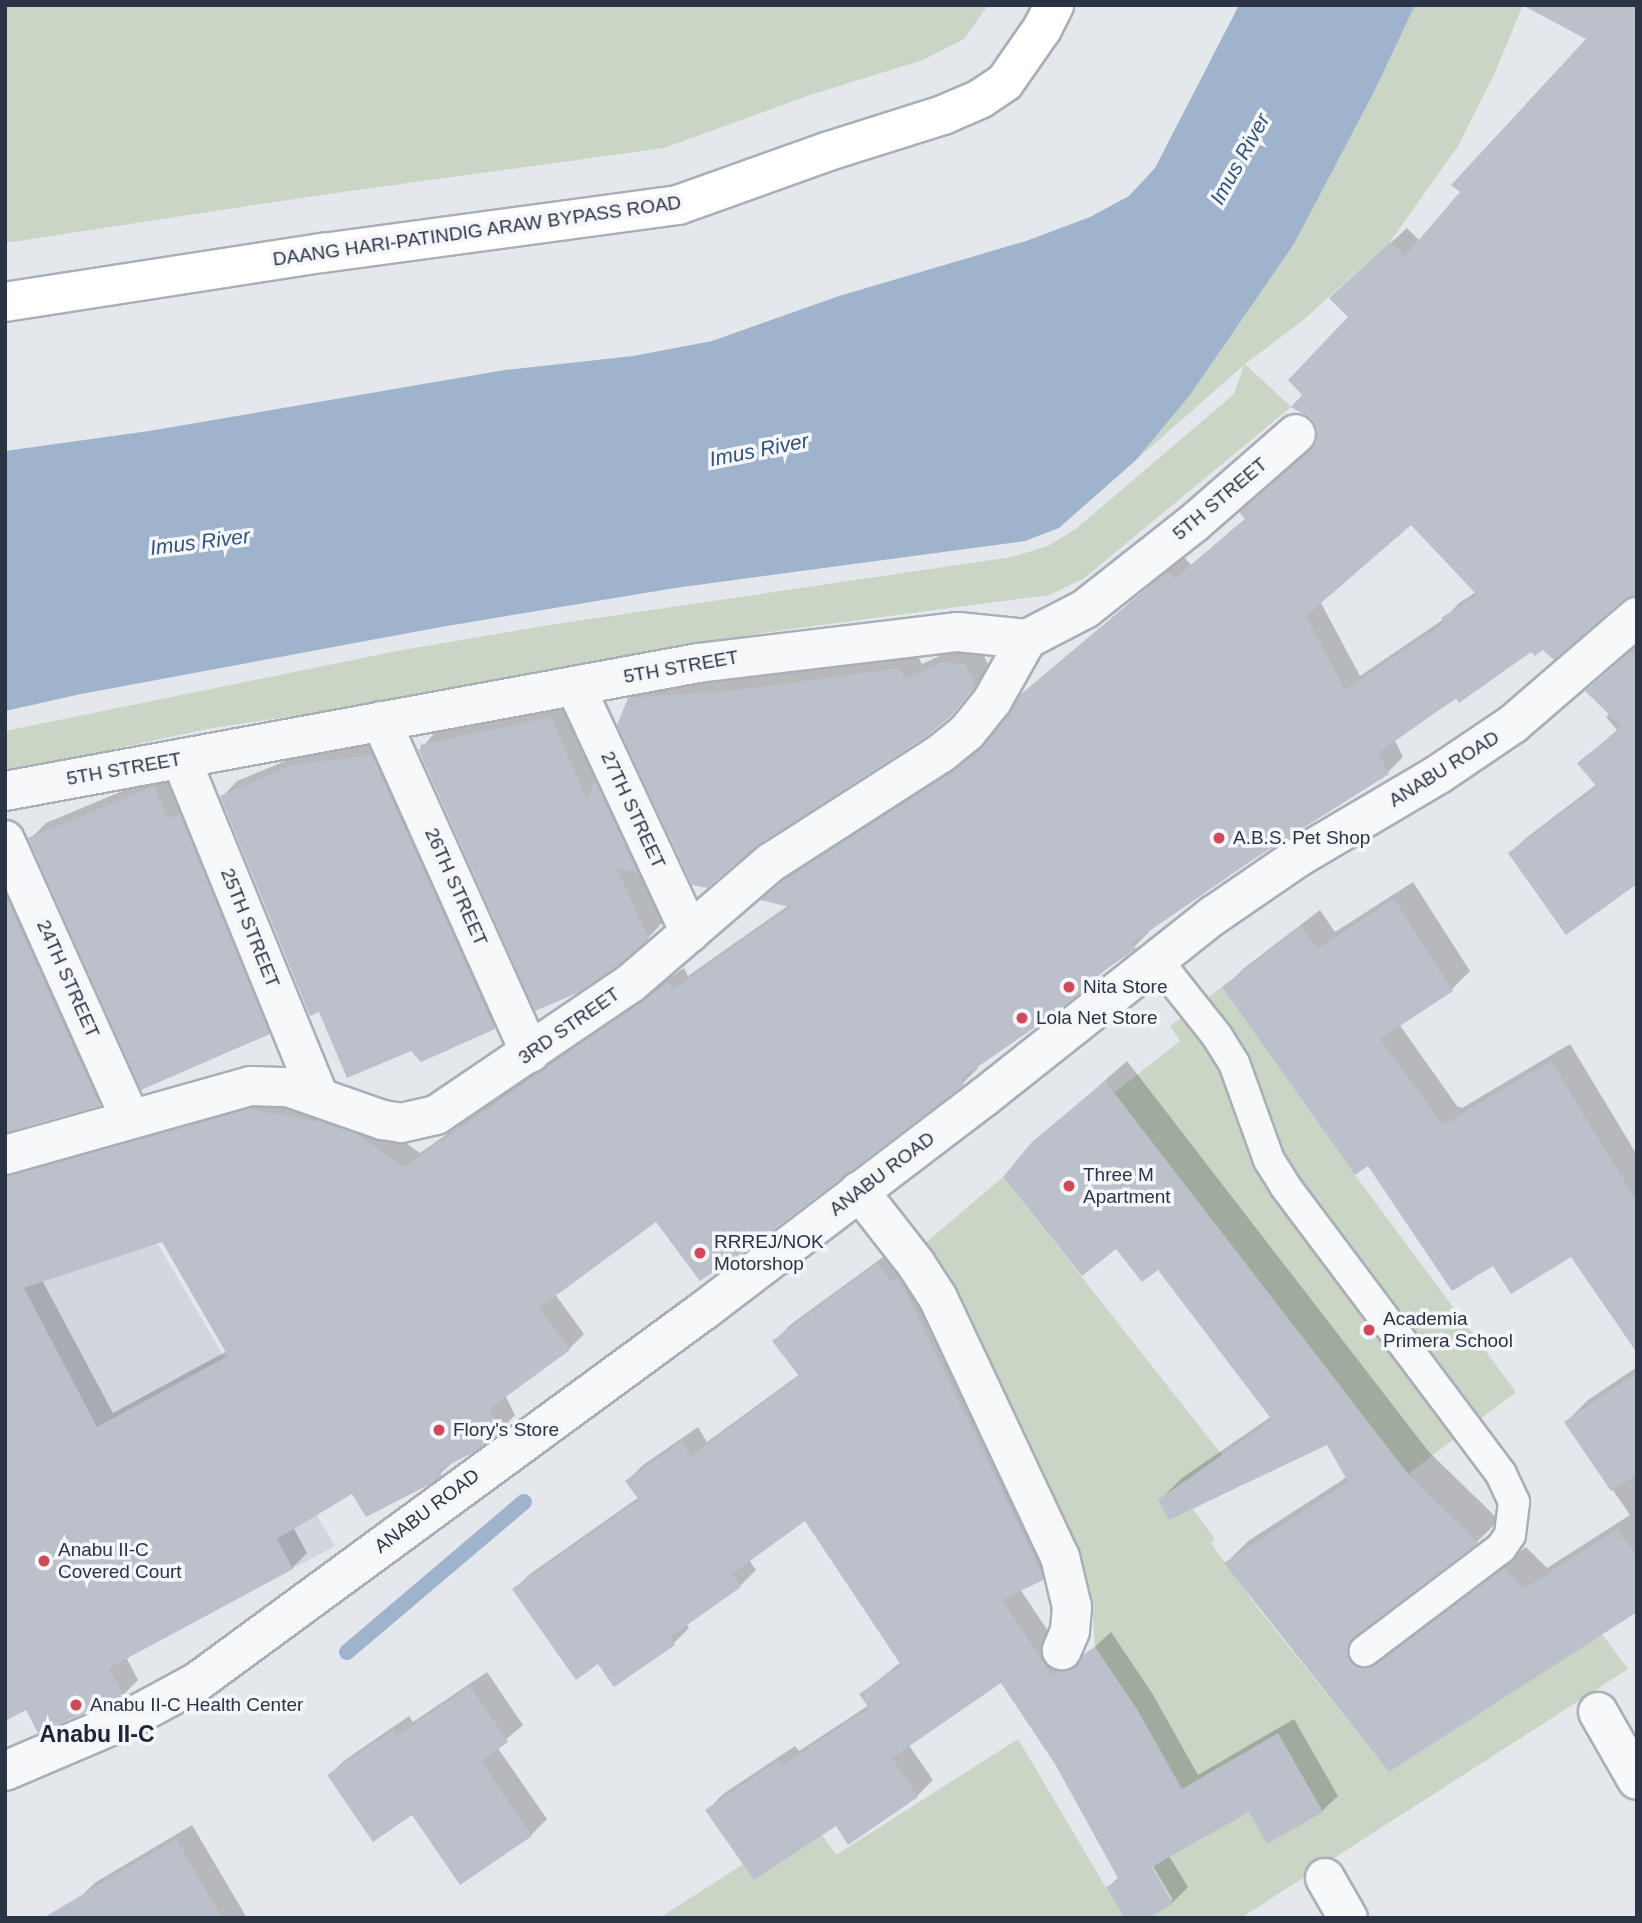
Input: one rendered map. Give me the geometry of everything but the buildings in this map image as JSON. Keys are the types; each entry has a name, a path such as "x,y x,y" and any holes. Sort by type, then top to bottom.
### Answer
{"main road":[{"name":"DAANG HARI-PATINDIG ARAW BYPASS ROAD","path":"5,302 323,253 678,205 806,159 943,116 980,99 1004,82 1042,29 1054,5"}],"street":[{"name":"5TH STREET","path":"5,791 698,663 958,632 1027,639 1085,609 1194,523 1296,435"},
{"name":"ANABU ROAD","path":"5,1771 148,1709 197,1682 703,1311 984,1097 1156,959 1297,858 1479,750 1550,695 1637,617"},
{"name":"3RD STREET","path":"5,1156 130,1118 251,1086 288,1087 383,1120 401,1123 436,1115 631,983 770,863 940,754 967,732 992,701 1027,639"},
{"name":"27TH STREET","path":"575,686 690,933"},
{"name":"26TH STREET","path":"381,721 530,1053"},
{"name":"25TH STREET","path":"181,759 319,1097"},
{"name":"24TH STREET","path":"5,840 130,1118"},
{"path":"859,1191 916,1264 938,1298 1060,1557 1072,1607 1070,1631 1062,1650"},
{"path":"1598,1713 1637,1780"},
{"path":"1325,1878 1348,1918"}],"lane":[{"path":"1156,959 1217,1036 1234,1063 1269,1160 1285,1186 1501,1474 1514,1502 1510,1535 1501,1548 1365,1651"}],"shaded area":[{"path":"138,1210 335,1546 163,1639 58,1441 5,1251"}],"green space":[{"path":"5,5 988,5 964,39 923,60 810,95 664,148 314,196 5,243"},
{"path":"1415,5 1523,5 1494,75 1458,146 1390,242 1302,321 1245,364 1291,407 1083,579 1049,595 762,633 348,708 212,728 82,756 5,769 5,731 397,651 543,626 1012,557 1048,546 1077,528 1234,394 1244,365 1136,460 1190,395 1294,244 1375,90"},
{"path":"1222,987 1355,1175 1516,1392 1408,1474 1114,1093 1180,1041 1170,1026"},
{"path":"1003,1177 1222,1455 1177,1488 1215,1539 1211,1543 1257,1607 1389,1772 1602,1634 1628,1669 1241,1918 1149,1918 1173,1904 1152,1867 1207,1836 1137,1710 1095,1647 1092,1607 1063,1528 973,1325 954,1290 923,1245"},
{"path":"1018,1739 1124,1918 659,1918 812,1820 836,1855"}],"water":[{"name":"Imus River","path":"1239,5 1415,5 1375,90 1294,244 1190,395 1136,460 1059,528 1025,541 675,588 441,627 81,694 5,711 5,451 149,431 505,370 633,356 712,341 839,296 1026,241 1090,217 1129,196 1155,168"}],"waterway":[{"path":"347,1652 524,1502"}],"place":[{"name":"A.B.S. Pet Shop","path":"1219,838"},
{"name":"Nita Store","path":"1069,987"},
{"name":"Lola Net Store","path":"1022,1018"},
{"name":"Three M Apartment","path":"1069,1186"},
{"name":"RRREJ/NOK Motorshop","path":"700,1253"},
{"name":"Academia Primera School","path":"1369,1330"},
{"name":"Flory's Store","path":"439,1430"},
{"name":"Anabu II-C Covered Court","path":"44,1561"},
{"name":"Anabu II-C Health Center","path":"76,1705"}],"district":[{"name":"Anabu II-C","path":"97,1734"}]}
